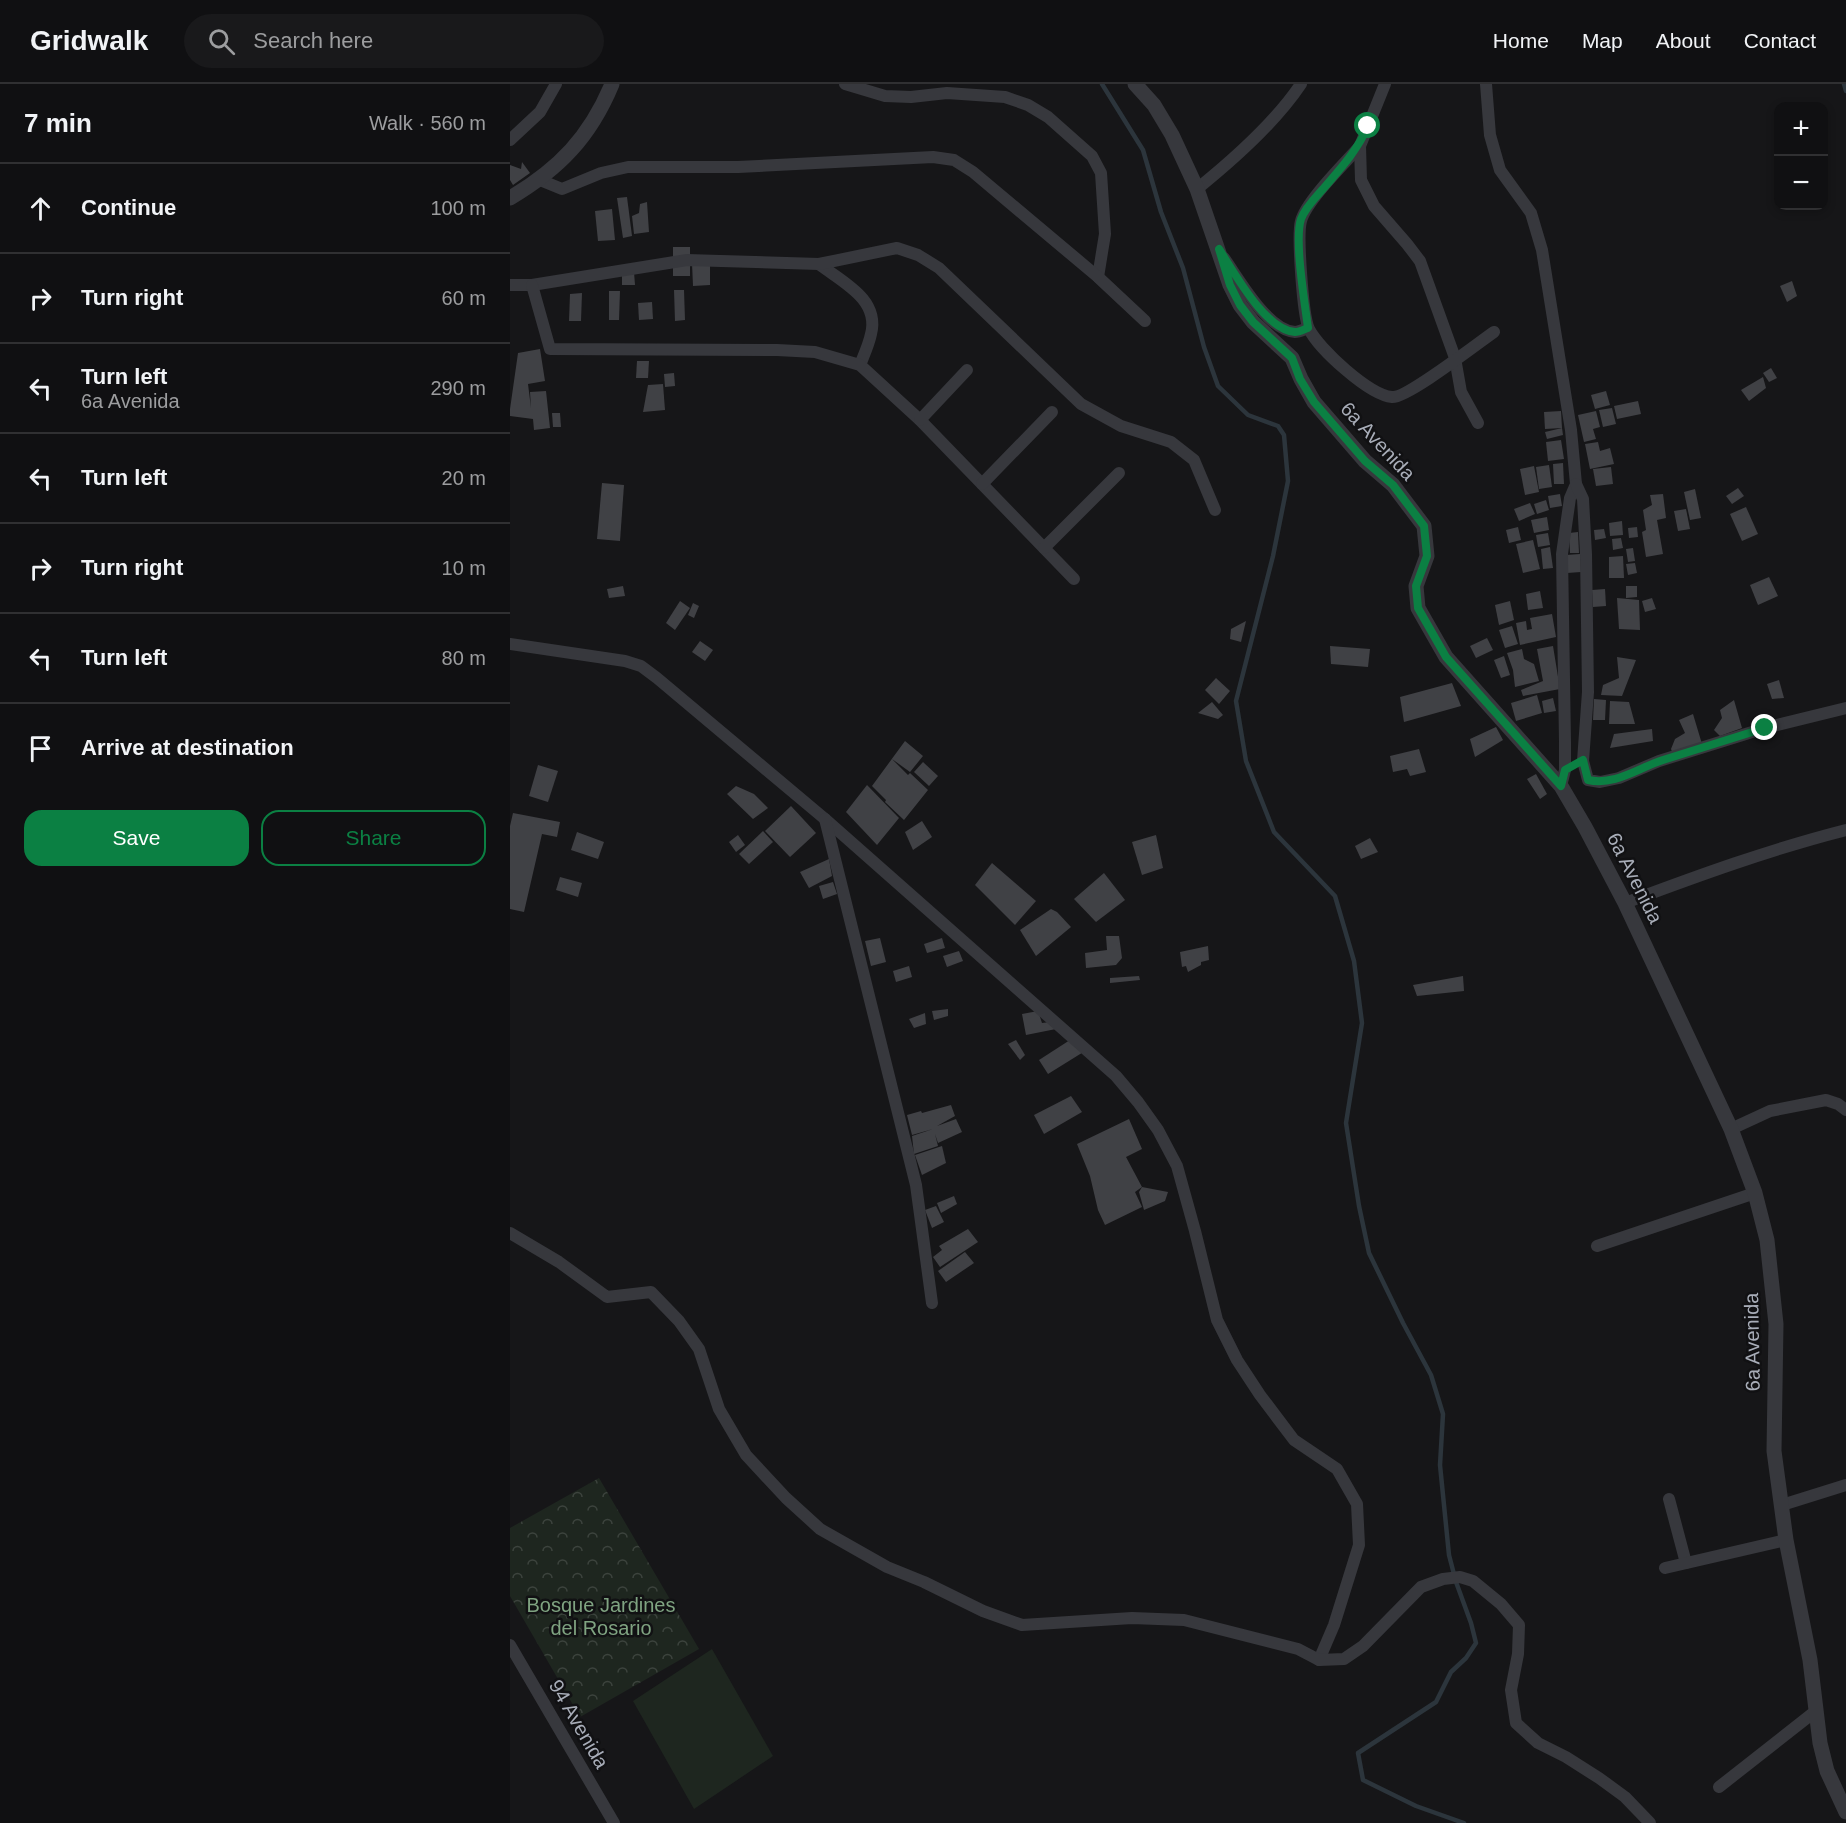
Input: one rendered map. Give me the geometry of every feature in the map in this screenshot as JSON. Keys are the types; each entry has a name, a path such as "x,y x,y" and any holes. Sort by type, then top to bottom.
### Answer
{"street":[{"path":"510,140 540,112 556,84"},
{"path":"510,198 540,180 570,152 602,110 612,84"},
{"path":"844,84 885,96 911,97 947,93 1005,97 1028,105 1048,117 1092,156 1101,173 1105,234 1098,277"},
{"name":"6a Avenida","path":"1135,84 1154,105 1172,135 1197,189 1230,285 1240,305 1253,322 1292,358 1300,379 1314,402 1365,461 1393,485 1424,526 1427,556 1416,586 1418,608 1446,657 1561,786 1625,903 1731,1129 1755,1193 1767,1240 1776,1324 1774,1450 1786,1540 1810,1660 1820,1743 1827,1771 1846,1812"},
{"path":"1197,189 1232,160 1301,84"},
{"path":"1385,84 1360,146 1311,203 1301,219 1299,236 1308,328 1341,368 1377,392 1393,398 1410,392 1494,332"},
{"path":"1486,84 1490,135 1500,170 1531,213 1542,250 1571,430 1576,484 1583,499 1588,692 1583,760 1588,780 1600,782 1619,778 1659,761 1765,728 1846,708"},
{"path":"1360,146 1361,180 1374,207 1420,261 1455,358 1461,392 1478,423"},
{"path":"540,180 562,189 602,172 628,167 738,167 933,157 954,160 973,172 1098,277 1145,321"},
{"path":"510,285 532,285 687,260 819,264 897,248 918,255 939,268 1081,404 1122,426 1171,442 1194,460 1215,510"},
{"path":"1219,249 1267,317 1279,326 1295,332 1308,328"},
{"path":"819,264 864,298 871,312 872,332 860,365"},
{"path":"532,285 550,349 777,350 815,352 860,365 920,420 1074,579"},
{"path":"920,420 967,370"},
{"path":"982,484 1052,412"},
{"path":"1044,548 1119,473"},
{"path":"1561,786 1565,770 1562,554 1570,498 1576,484"},
{"path":"510,644 624,661 641,666 825,819 1116,1076 1138,1102 1158,1130 1177,1166 1196,1231 1217,1320 1237,1360 1294,1440 1337,1469 1357,1504 1359,1545 1334,1625 1319,1660"},
{"path":"1565,770 1583,760"},
{"path":"825,819 916,1185 932,1303"},
{"path":"1625,903 1818,837 1846,830"},
{"path":"1731,1129 1770,1111 1826,1100 1846,1110"},
{"path":"1597,1246 1755,1193"},
{"path":"510,1233 559,1262 607,1297 651,1292 679,1321 699,1349 719,1409 746,1455 786,1498 820,1529 887,1567 983,1611 1022,1625 1132,1618 1185,1620 1298,1650 1319,1660 1344,1659 1364,1646 1421,1587 1443,1579 1460,1577 1473,1581 1502,1604 1519,1625 1518,1654 1512,1690 1516,1723 1538,1743 1566,1757 1625,1797 1650,1823"},
{"path":"1782,1505 1846,1485"},
{"path":"1669,1499 1686,1563"},
{"path":"1665,1568 1786,1540"},
{"name":"94 Avenida","path":"510,1645 614,1823"},
{"path":"1719,1787 1816,1710"}],"green space":[{"name":"Bosque Jardines del Rosario","path":"599,1478 699,1649 580,1717 510,1596 510,1528"},
{"path":"712,1649 773,1756 694,1809 633,1701"}],"building":[{"path":"522,162 530,173 513,185 510,180 510,165 521,169"},
{"path":"627,197 632,236 623,238 617,198"},
{"path":"647,202 649,232 634,234 632,216 639,213 640,204"},
{"path":"612,209 615,240 598,241 595,211"},
{"path":"673,247 690,247 690,276 673,276"},
{"path":"692,263 710,263 710,285 693,286"},
{"path":"622,272 634,272 635,285 622,285"},
{"path":"1792,281 1797,296 1787,302 1780,286"},
{"path":"674,290 684,290 685,320 675,321"},
{"path":"609,291 620,291 619,320 609,320"},
{"path":"582,293 581,321 569,321 570,294"},
{"path":"652,302 653,319 639,320 638,303"},
{"path":"540,349 545,381 528,384 531,408 530,392 546,391 550,428 534,430 533,419 510,416 510,409 518,353"},
{"path":"637,361 649,361 648,378 636,378"},
{"path":"1771,368 1777,378 1769,382 1763,373"},
{"path":"674,373 675,386 665,387 664,374"},
{"path":"1763,377 1766,388 1749,401 1741,390"},
{"path":"663,384 665,410 643,412 648,385"},
{"path":"1606,391 1610,405 1595,409 1591,395"},
{"path":"1638,401 1641,414 1617,419 1614,406"},
{"path":"1612,408 1616,424 1603,427 1599,410"},
{"path":"1561,411 1562,428 1545,429 1544,412"},
{"path":"1596,411 1600,427 1593,429 1596,439 1584,442 1578,415"},
{"path":"552,413 560,413 561,427 553,427"},
{"path":"1562,428 1563,435 1547,439 1545,432"},
{"path":"1561,440 1564,459 1548,461 1546,442"},
{"path":"1598,442 1600,451 1610,448 1614,464 1590,469 1585,444"},
{"path":"1563,463 1564,484 1554,484 1553,464"},
{"path":"1549,465 1552,487 1539,489 1536,467"},
{"path":"1534,466 1539,492 1525,495 1520,469"},
{"path":"1611,467 1613,484 1596,486 1593,469"},
{"path":"602,483 624,485 620,541 597,539"},
{"path":"1738,488 1744,496 1732,504 1726,496"},
{"path":"1695,489 1701,518 1690,520 1684,492"},
{"path":"1560,494 1562,506 1550,508 1548,496"},
{"path":"1663,494 1666,518 1657,520 1663,554 1646,557 1642,532 1646,530 1643,510 1652,505 1650,495"},
{"path":"1546,500 1549,510 1537,514 1534,504"},
{"path":"1530,503 1535,514 1519,521 1514,509"},
{"path":"1746,507 1758,534 1742,541 1730,514"},
{"path":"1686,509 1690,529 1678,531 1674,511"},
{"path":"1547,517 1549,530 1534,533 1531,520"},
{"path":"1622,521 1623,535 1610,536 1609,523"},
{"path":"1518,527 1521,540 1509,543 1506,530"},
{"path":"1637,527 1638,537 1629,538 1628,528"},
{"path":"1604,529 1606,538 1595,540 1594,530"},
{"path":"1578,532 1579,553 1570,553 1569,533"},
{"path":"1548,533 1550,545 1538,547 1536,535"},
{"path":"1621,538 1623,548 1613,550 1612,539"},
{"path":"1533,540 1540,569 1523,573 1516,544"},
{"path":"1550,547 1553,568 1543,569 1541,549"},
{"path":"1633,548 1635,561 1628,562 1626,549"},
{"path":"1580,554 1581,572 1567,573 1566,555"},
{"path":"1623,556 1624,578 1609,578 1609,557"},
{"path":"1635,563 1637,573 1628,575 1626,564"},
{"path":"1769,577 1778,596 1758,605 1750,585"},
{"path":"623,586 625,596 609,598 607,589"},
{"path":"1626,586 1637,586 1637,597 1626,598"},
{"path":"1605,589 1606,606 1593,607 1592,590"},
{"path":"1540,591 1543,608 1528,610 1526,594"},
{"path":"1617,598 1639,600 1640,630 1619,629"},
{"path":"1652,598 1656,609 1645,612 1642,601"},
{"path":"680,601 690,608 675,630 666,623"},
{"path":"1510,601 1514,620 1499,625 1495,605"},
{"path":"693,603 699,606 694,618 688,615"},
{"path":"1552,614 1556,637 1520,645 1516,623 1526,621 1527,630 1532,629 1530,618"},
{"path":"1246,621 1241,642 1230,639 1231,629"},
{"path":"1512,626 1518,644 1505,648 1499,630"},
{"path":"1487,638 1493,650 1476,658 1470,646"},
{"path":"700,641 713,650 705,661 692,652"},
{"path":"1330,646 1370,649 1368,667 1331,664"},
{"path":"1553,646 1560,689 1523,696 1521,690 1543,681 1537,649"},
{"path":"1522,649 1524,659 1534,664 1539,681 1515,687 1513,670 1507,653"},
{"path":"1504,656 1510,675 1501,678 1494,660"},
{"path":"1617,657 1636,660 1622,696 1601,695 1603,685 1619,678"},
{"path":"1216,678 1230,691 1219,704 1205,690"},
{"path":"1779,680 1784,698 1772,699 1767,684"},
{"path":"1452,683 1461,706 1404,722 1400,697"},
{"path":"1537,695 1542,713 1516,721 1511,703"},
{"path":"1553,698 1556,711 1544,713 1542,701"},
{"path":"1594,699 1606,700 1605,720 1593,720"},
{"path":"1734,700 1742,728 1720,736 1714,730 1722,718 1720,710"},
{"path":"1610,701 1629,702 1635,724 1609,724"},
{"path":"1212,702 1223,715 1218,719 1198,713"},
{"path":"1693,714 1702,744 1673,754 1671,749 1675,739 1685,733 1679,720"},
{"path":"1496,727 1503,740 1475,757 1470,739"},
{"path":"1652,729 1653,741 1610,748 1614,734"},
{"path":"905,741 923,756 910,772 892,759 928,790 904,820 872,786"},
{"path":"1419,749 1426,772 1410,776 1407,769 1393,772 1390,756"},
{"path":"923,762 938,776 929,786 914,772"},
{"path":"538,765 558,771 548,802 529,796"},
{"path":"1536,774 1547,794 1540,799 1527,779"},
{"path":"867,785 899,818 877,845 846,812"},
{"path":"736,786 754,794 768,808 753,819 727,794"},
{"path":"791,806 816,833 790,857 765,831"},
{"path":"513,813 560,822 557,837 542,834 524,912 510,909 510,826"},
{"path":"922,821 932,837 913,850 905,832"},
{"path":"763,831 773,842 749,864 739,854"},
{"path":"577,832 604,842 598,859 571,850"},
{"path":"738,835 745,845 736,852 729,842"},
{"path":"1156,835 1163,868 1142,875 1132,842"},
{"path":"1370,838 1378,852 1361,859 1355,846"},
{"path":"829,859 832,876 809,888 800,872"},
{"path":"992,863 1036,901 1015,925 975,885"},
{"path":"1104,873 1125,900 1096,922 1074,899"},
{"path":"560,877 582,883 578,897 556,890"},
{"path":"833,882 837,894 823,899 819,886"},
{"path":"1051,909 1071,927 1036,956 1020,930"},
{"path":"1106,936 1119,936 1122,958 1116,965 1086,968 1085,953 1107,950"},
{"path":"880,938 886,962 871,966 865,941"},
{"path":"942,938 945,948 927,953 924,944"},
{"path":"1208,946 1209,960 1201,962 1201,965 1188,972 1186,966 1182,967 1180,952"},
{"path":"959,951 963,961 947,967 943,956"},
{"path":"909,966 912,977 896,982 893,971"},
{"path":"1139,976 1140,980 1110,983 1110,978"},
{"path":"1463,976 1464,991 1417,996 1413,985"},
{"path":"948,1009 948,1016 934,1020 932,1011"},
{"path":"1038,1011 1042,1023 1050,1022 1056,1029 1026,1035 1022,1014"},
{"path":"925,1013 926,1024 914,1028 909,1019"},
{"path":"1016,1040 1025,1055 1020,1060 1008,1044"},
{"path":"1070,1040 1085,1051 1048,1074 1039,1060"},
{"path":"1071,1096 1082,1112 1044,1134 1034,1115"},
{"path":"951,1105 955,1116 937,1126 956,1119 962,1132 938,1143 935,1134 938,1146 914,1154 912,1136 933,1129 912,1135 907,1115"},
{"path":"1129,1119 1142,1149 1126,1157 1142,1187 1135,1192 1142,1207 1105,1225 1098,1210 1090,1176 1077,1144"},
{"path":"942,1146 946,1163 922,1175 915,1155"},
{"path":"1142,1187 1168,1192 1165,1201 1144,1210 1139,1192"},
{"path":"954,1196 957,1204 941,1213 937,1203"},
{"path":"936,1206 944,1222 932,1228 925,1210"},
{"path":"968,1229 978,1242 940,1267 933,1257 942,1250 939,1246"},
{"path":"965,1252 974,1263 946,1282 938,1271"}],"waterway":[{"path":"1102,84 1143,150 1161,212 1183,268 1204,347 1218,386 1248,415 1278,426 1284,435 1288,481 1273,556 1236,701 1246,761 1274,832 1335,896 1354,961 1362,1023 1346,1123 1359,1206 1369,1253 1431,1375 1443,1414 1440,1465 1449,1555 1476,1643 1466,1658 1451,1672 1436,1702 1358,1753 1363,1780 1416,1806 1464,1823"},
{"path":"1844,84 1846,91"}],"route":[{"path":"1368,126 1360,146 1311,203 1301,219 1299,236 1308,328 1295,332 1279,326 1267,317 1219,249 1230,285 1240,305 1253,322 1292,358 1300,379 1314,402 1365,461 1393,485 1424,526 1427,556 1416,586 1418,608 1446,657 1561,786 1565,770 1583,760 1588,780 1600,782 1619,778 1659,761 1765,728"}]}
